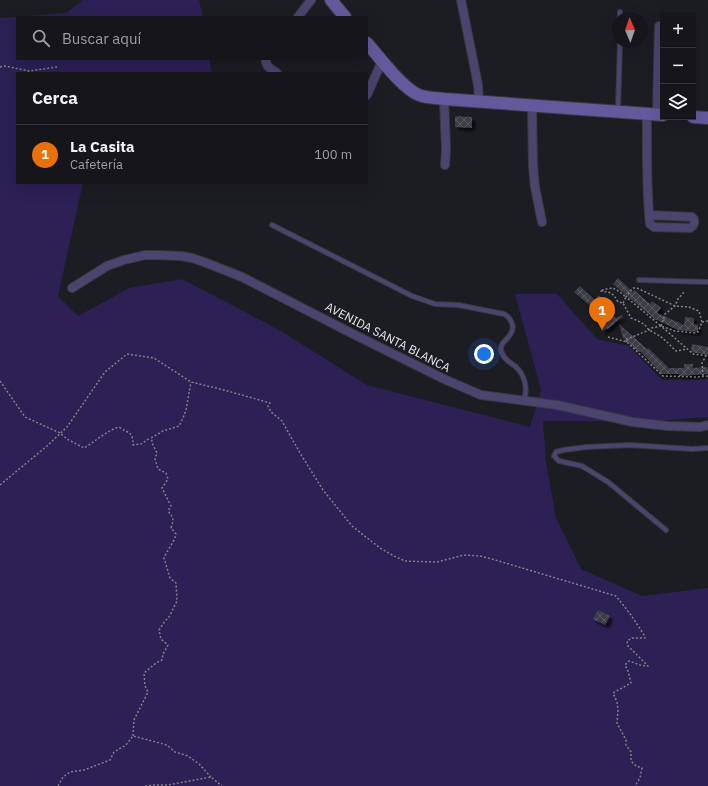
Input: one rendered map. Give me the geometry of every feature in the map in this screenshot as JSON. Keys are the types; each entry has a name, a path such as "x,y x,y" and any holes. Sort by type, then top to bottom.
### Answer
{"main road":[{"path":"331,0 344,16"},
{"path":"368,44 405,87 426,97 656,114"},
{"path":"696,117 708,118"}],"street":[{"path":"299,16 311,0"},
{"path":"461,0 478,85 479,101"},
{"path":"649,215 692,217 695,222 690,228 654,227 650,224 649,215 647,179 656,114 659,26"},
{"path":"266,60 268,67 276,72"},
{"path":"368,93 382,61"},
{"path":"444,99 446,150 445,165"},
{"path":"532,105 533,166 535,187 542,222"},
{"name":"AVENIDA SANTA BLANCA","path":"72,288 107,266 133,258 145,255 181,256 192,258 242,277 354,335 446,380 482,395 556,405 633,422 668,426 708,425"}],"lane":[{"path":"618,112 620,48"},
{"path":"272,225 412,296 435,304 458,305 504,314 507,316 513,328 511,335 501,345 502,353 507,360 522,374 526,390 524,400"},
{"path":"639,280 708,282"},
{"path":"666,530 608,482 582,466 559,461 554,456 556,452 587,447 630,444 692,449 708,448"}],"path":[{"path":"0,67 5,66 29,71 57,67"},
{"path":"624,303 618,302 614,295 609,292 600,292 609,288 614,288 693,354 707,356 702,363 703,376"},
{"path":"627,342 625,340 649,330 651,328 661,326 675,332 695,333 698,332 702,322 699,311 689,307 675,306 637,288 633,288 626,297 624,303 631,318 644,324 649,330 668,342 676,351 688,350"},
{"path":"661,326 665,314 675,306 678,299 685,291"},
{"path":"702,322 708,321"},
{"path":"608,337 627,342 663,376 708,376"},
{"path":"0,485 48,446 67,427 105,372 127,354 154,358 191,382 270,403 268,406 271,412 282,421 323,490 352,526 380,548 394,556 405,560 437,562 464,555 480,556 616,596 631,615 645,638 632,638 627,641 628,646 648,666 640,666 629,661 625,665 631,683 613,693 617,702 617,723 626,740 626,745 631,752 631,761 636,766 642,768 640,778 635,786"},
{"path":"0,381 25,417 60,433 67,439 84,448 114,428 119,427 130,433 133,438 133,445 141,444 162,431 179,426 186,410 191,382"},
{"path":"58,786 64,777 70,772 84,770 110,760 114,752 126,745 133,736 134,720 148,692 145,686 144,673 156,662 162,660 163,654 168,645 161,639 159,630 169,617 177,601 176,583 170,578 164,558 175,539 176,534 171,528 174,520 168,511 171,506 162,488 168,479 166,473 158,469 155,459 157,453 151,438"},
{"path":"133,736 167,746 175,752 188,756 199,764 222,786"},
{"path":"145,786 168,785 211,777"}],"shaded area":[{"path":"83,0 199,0 203,16 26,16 66,13"},
{"path":"16,17 16,60 209,60 212,72 16,72 16,184 83,184 58,296 78,316 129,288 182,279 281,331 367,385 530,427 541,390 515,294 557,294 597,339 629,346 662,380 708,379 708,417 658,421 543,421 546,462 556,518 581,569 642,596 708,588 708,786 0,786 0,18"}],"building":[{"path":"455,116 472,117 472,128 455,127"},
{"path":"618,278 633,292 634,290 650,304 652,301 661,308 657,313 684,325 685,317 694,318 694,324 698,325 698,332 678,330 656,320 613,284"},
{"path":"580,286 595,300 598,295 606,301 604,305 616,318 623,316 609,328 602,331 600,325 608,321 599,311 589,305 574,292"},
{"path":"619,324 669,368 684,368 684,364 693,364 693,368 708,367 708,374 679,376 679,374 662,374 640,351 639,352 623,338"},
{"path":"692,344 708,347 708,355 691,352"},
{"path":"598,610 610,616 605,625 593,619"}],"place":[{"name":"La Casita","path":"602,330"}]}
